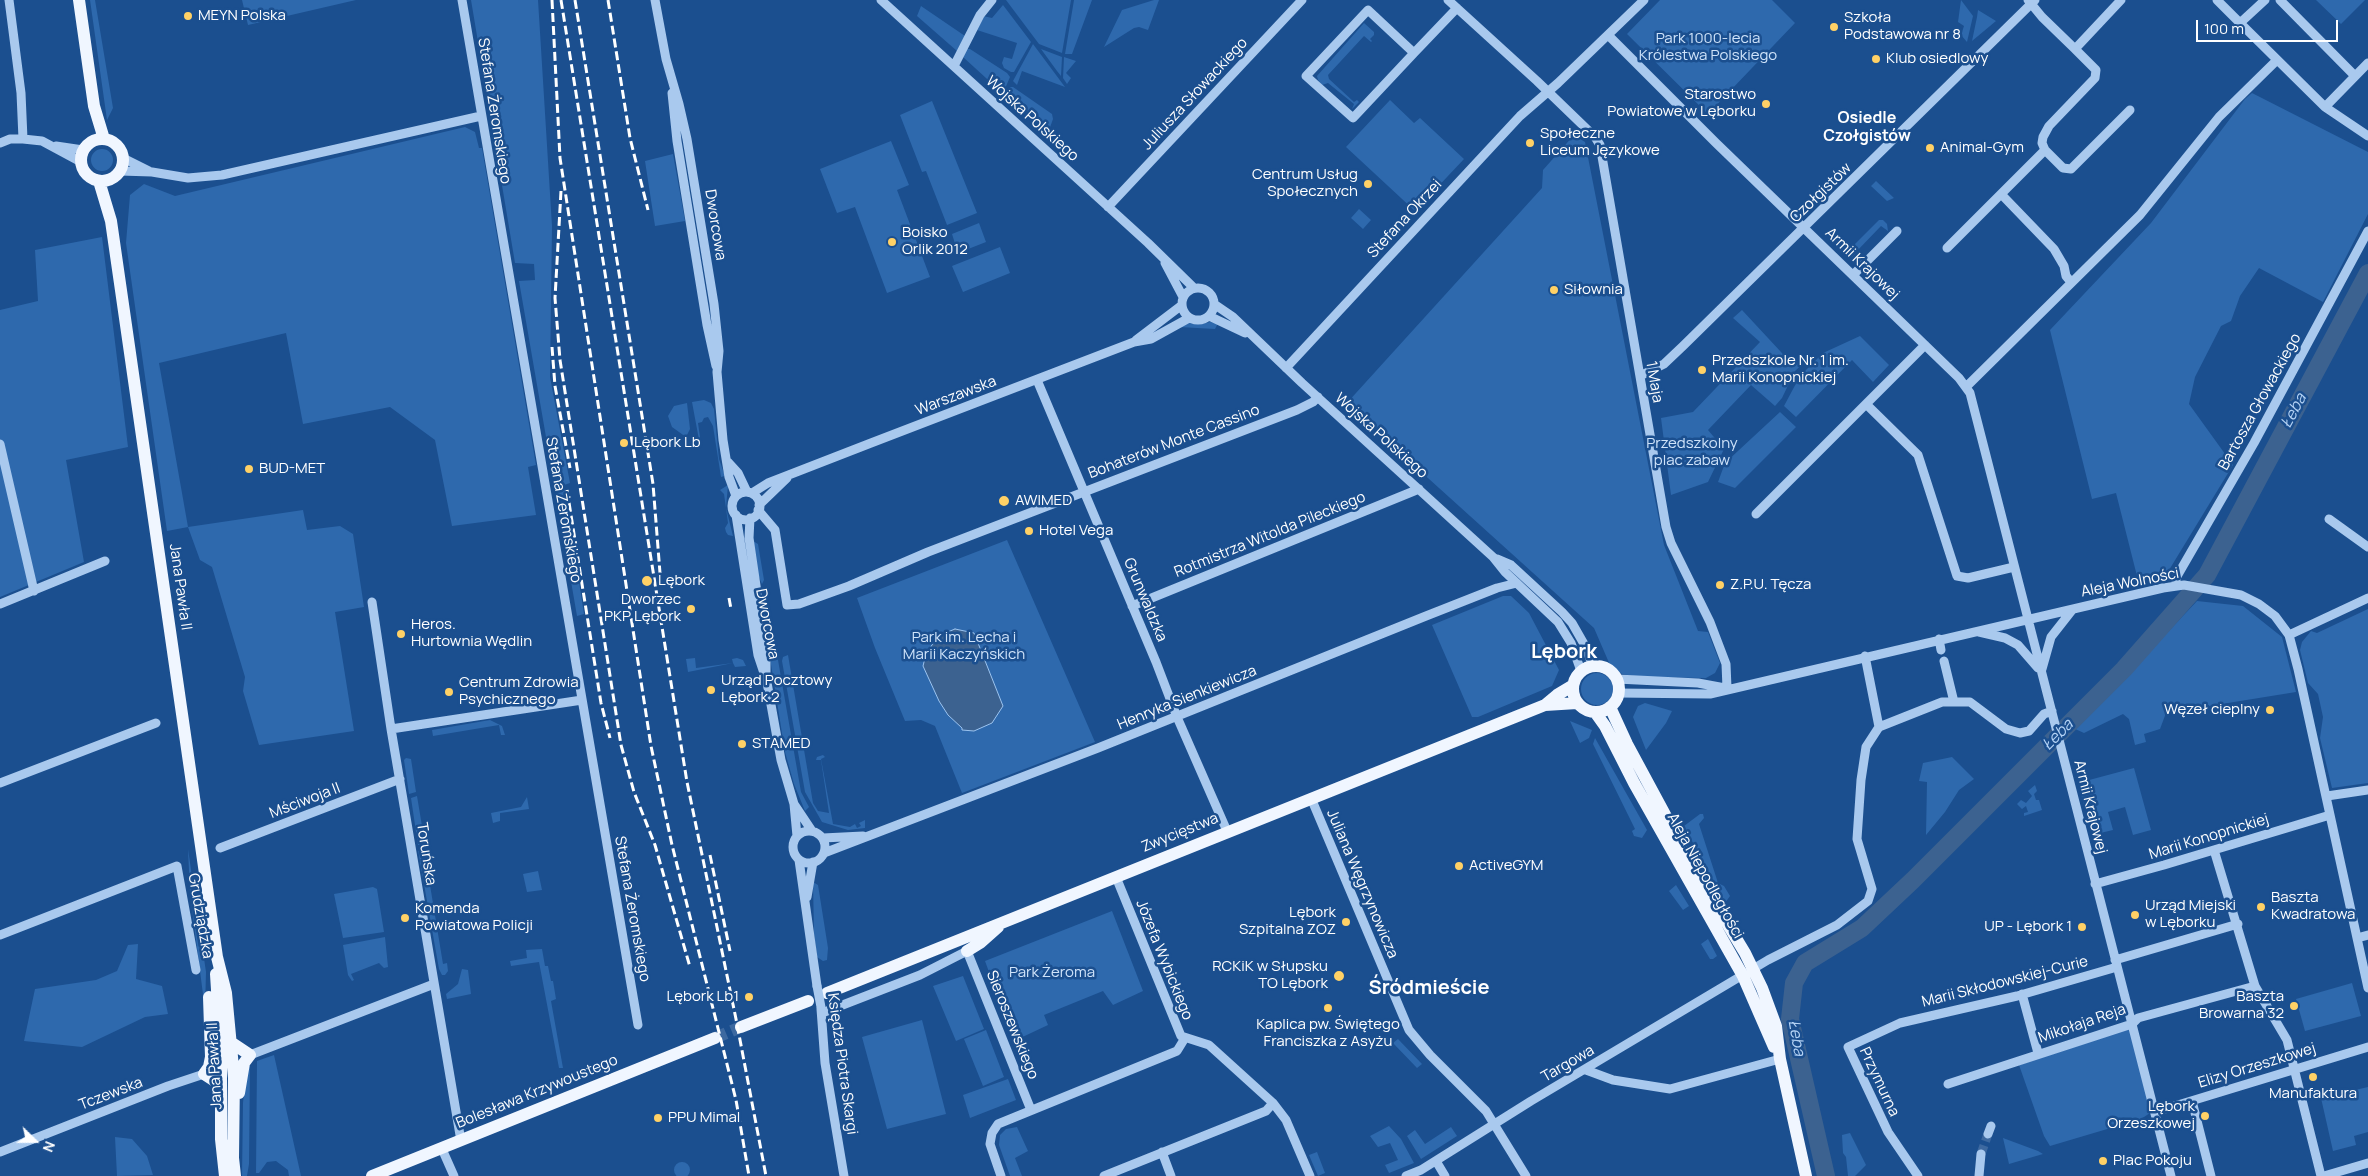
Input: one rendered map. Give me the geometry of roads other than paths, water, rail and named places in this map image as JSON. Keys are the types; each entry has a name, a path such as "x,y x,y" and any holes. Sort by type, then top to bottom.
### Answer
{"main road":[{"path":"79,0 99,140"},
{"path":"99,140 117,145 123,158 110,177 87,175 82,156 99,140"},
{"name":"Jana Pawła II","path":"110,177 111,221 217,956 226,993 232,1042 235,1176"},
{"path":"1587,668 1607,669 1616,679 1618,693 1610,707 1595,712 1582,708 1577,703 1572,686 1587,668"},
{"name":"Zwycięstwa","path":"1546,705 1556,695 1572,686"},
{"name":"Zwycięstwa","path":"822,989 1005,921 1546,705 1577,703"},
{"name":"Aleja Niepodległości","path":"1610,707 1615,721 1776,1026 1780,1059 1806,1176"},
{"name":"Aleja Niepodległości","path":"1595,712 1617,748 1634,783 1748,973"},
{"path":"966,951 980,943 1005,921"},
{"name":"Jana Pawła II","path":"217,956 221,1138 225,1176"},
{"path":"216,976 209,995 210,1067 204,1074 221,1085"},
{"path":"741,1027 808,1001"},
{"name":"Bolesława Krzywoustego","path":"372,1176 715,1038"},
{"path":"232,1042 250,1054 244,1063 242,1084 234,1110"}],"street":[{"path":"9,0 21,93 23,138"},
{"name":"Stefana Żeromskiego","path":"462,0 638,1025"},
{"name":"Dworcowa","path":"655,0 716,324 722,440 728,462 729,477 736,496"},
{"name":"Wojska Polskiego","path":"881,0 1194,288"},
{"path":"954,66 980,15 992,0"},
{"name":"Juliusza Słowackiego","path":"1108,207 1302,0"},
{"name":"Stefana Okrzei","path":"1286,368 1520,116 1644,0"},
{"path":"2075,49 2122,0"},
{"path":"2218,0 2276,61 2325,107 2368,136"},
{"path":"2240,23 2265,0"},
{"path":"2280,0 2355,76"},
{"path":"2031,1 2042,17 2096,70 2095,78 2048,126 2043,137 2045,150 2063,168 2071,169 2130,110"},
{"name":"Czołgistów","path":"1640,376 1664,364 1805,228 2031,1"},
{"path":"1414,53 1368,10 1306,76 1353,118 1414,53 1452,2"},
{"name":"1 Maja","path":"1452,2 1595,137 1603,155 1666,527 1671,543 1710,622 1726,664 1727,688"},
{"name":"Armii Krajowej","path":"1608,35 1966,387 1974,404 2027,619 2170,1176"},
{"path":"1966,387 2140,215 2219,117 2276,61"},
{"path":"2325,107 2368,63"},
{"path":"110,177 152,172 188,178 222,175 481,116"},
{"path":"0,142 23,138 42,141 82,156"},
{"path":"1947,248 2045,150"},
{"path":"123,158 152,172"},
{"path":"2001,194 2054,248 2064,266 2066,276 2071,282"},
{"name":"Bartosza Głowackiego","path":"2180,586 2176,578 2254,443 2368,231"},
{"path":"1853,275 1897,232"},
{"name":"Wojska Polskiego","path":"1164,260 1183,301"},
{"path":"1194,288 1208,291 1214,304 1209,316 1201,320 1189,318 1184,312 1183,301 1194,288"},
{"name":"Warszawska","path":"1134,342 1183,301"},
{"name":"Wojska Polskiego","path":"1214,304 1233,317 1250,335 1493,557 1563,627 1587,668"},
{"name":"Wojska Polskiego","path":"1209,316 1250,335"},
{"name":"Warszawska","path":"750,493 768,483 1134,342 1151,339 1189,318"},
{"path":"1756,514 1925,345"},
{"name":"Grunwaldzka","path":"1037,380 1177,717 1227,831"},
{"name":"Bohaterów Monte Cassino","path":"787,605 808,602 849,586 928,552 1297,410 1318,397"},
{"path":"1866,404 1918,455 1957,576 1968,578 2014,567"},
{"path":"0,444 34,591"},
{"name":"Dworcowa","path":"728,462 738,473 750,493"},
{"name":"Warszawska","path":"759,507 789,476"},
{"name":"Rotmistrza Witolda Pileckiego","path":"1132,606 1419,489"},
{"path":"750,493 759,507 750,518 740,518 732,508 736,496 750,493"},
{"name":"Dworcowa","path":"759,507 775,530 787,605"},
{"name":"Dworcowa","path":"736,515 758,654 766,677 781,760 794,804 797,836"},
{"name":"Dworcowa","path":"750,518 749,538 766,654 766,677"},
{"path":"2329,519 2368,547"},
{"name":"Wojska Polskiego","path":"1493,557 1510,565 1572,623 1584,644 1587,668"},
{"path":"0,604 105,561"},
{"name":"Henryka Sienkiewicza","path":"824,852 1177,717 1453,606 1517,583"},
{"name":"Aleja Wolności","path":"1618,693 1710,694 1727,688 2073,608 2180,586 2241,595 2259,604 2275,616 2289,635 2327,796 2367,983"},
{"path":"2289,635 2368,598"},
{"name":"Toruńska","path":"372,602 391,729 461,1141"},
{"path":"2041,672 2050,637 2073,608"},
{"path":"1974,631 2005,638 2018,645 2041,672"},
{"path":"1939,639 1941,650"},
{"path":"1865,656 1879,727 1942,702 1970,702 2006,729 2020,733 2029,731 2044,714 2052,712"},
{"path":"1944,661 1954,702"},
{"name":"Aleja Wolności","path":"1616,679 1698,683 1727,688"},
{"path":"391,729 582,700"},
{"path":"0,783 156,723"},
{"name":"Targowa","path":"1406,1176 1436,1161 1494,1124 1748,973 1837,924 1868,901 1872,889 1857,839 1861,780 1866,747 1879,727"},
{"name":"Mściwoja II","path":"220,848 400,779"},
{"path":"2327,796 2368,790"},
{"name":"Juliana Węgrzynowicza","path":"1311,798 1409,1030 1430,1055 1471,1095 1494,1124 1526,1176"},
{"name":"Dworcowa","path":"794,804 812,831"},
{"name":"Marii Konopnickiej","path":"2095,884 2330,815"},
{"path":"799,860 813,862 819,859 824,852 823,838 812,831 804,831 797,836 793,846 799,860 822,989"},
{"name":"Henryka Sienkiewicza","path":"823,838 866,836"},
{"path":"2214,850 2238,924 2255,986 2287,1040 2322,1176 2368,1163"},
{"path":"806,900 813,862"},
{"name":"Grudziądzka","path":"0,935 177,866 196,970"},
{"name":"Józefa Wybickiego","path":"1116,877 1178,1031 1185,1038 1209,1045 1273,1103 1286,1120 1310,1176"},
{"name":"Marii Skłodowskiej-Curie","path":"1900,1023 2022,994 2238,924"},
{"path":"2357,938 2368,934"},
{"path":"822,1010 920,975 966,951"},
{"name":"Sieroszewskiego","path":"966,951 1031,1110"},
{"path":"250,1054 434,984"},
{"name":"Mikołaja Reja","path":"1948,1084 2038,1053 2132,1024 2138,1018 2255,986"},
{"name":"Księdza Piotra Skargi","path":"822,989 825,1063 844,1176"},
{"path":"2022,994 2038,1053"},
{"name":"Przymurna","path":"1900,1023 1848,1047 1888,1132 1918,1176"},
{"path":"1001,1176 990,1144 994,1129 998,1124 1177,1050 1185,1038"},
{"name":"Elizy Orzeszkowej","path":"2155,1112 2368,1047"},
{"path":"1586,1070 1613,1080 1670,1090 1749,1066 1780,1059"},
{"name":"Tczewska","path":"0,1152 168,1086 204,1074"},
{"path":"2192,1101 2211,1176"},
{"path":"1104,1176 1126,1172 1162,1152 1266,1111 1273,1103"},
{"path":"442,1149 454,1176"},
{"path":"1162,1152 1172,1176"},
{"path":"1977,1175 1981,1154"},
{"path":"1436,1161 1445,1176"}],"waterway":[{"name":"Łeba","path":"1826,1176 1790,1019 1794,983 1805,963 1862,928 1913,880 2124,669 2207,575 2368,273"}],"tunnel":[{"path":"715,1038 741,1027"},
{"path":"1981,1154 1988,1134"}],"railway":[{"path":"552,0 560,158 651,746 672,845 736,1100 749,1176"},
{"path":"561,0 687,782 766,1176"},
{"path":"575,0 653,484 660,573"},
{"path":"608,0 630,138 648,210"},
{"path":"561,191 555,298 560,360 621,745 634,792 655,845 690,967"},
{"path":"552,347 555,386 570,468"},
{"path":"567,490 601,703 610,738"},
{"path":"729,598 731,609"},
{"path":"710,855 730,951"}],"place":[{"name":"MEYN Polska","path":"188,16"},
{"name":"Szkoła Podstawowa nr 8","path":"1834,27"},
{"name":"Klub osiedlowy","path":"1876,59"},
{"name":"Starostwo Powiatowe w Lęborku","path":"1766,104"},
{"name":"Społeczne Liceum Językowe","path":"1530,143"},
{"name":"Animal-Gym","path":"1930,148"},
{"name":"Centrum Usług Społecznych","path":"1368,184"},
{"name":"Boisko Orlik 2012","path":"892,242"},
{"name":"Siłownia","path":"1554,290"},
{"name":"Przedszkole Nr. 1 im. Marii Konopnickiej","path":"1702,370"},
{"name":"Lębork Lb","path":"624,443"},
{"name":"BUD-MET","path":"249,469"},
{"name":"AWIMED","path":"1004,501"},
{"name":"Hotel Vega","path":"1029,531"},
{"name":"Lębork","path":"647,581"},
{"name":"Z.P.U. Tęcza","path":"1720,585"},
{"name":"Dworzec PKP Lębork","path":"691,609"},
{"name":"Heros. Hurtownia Wędlin","path":"401,634"},
{"name":"Urząd Pocztowy Lębork 2","path":"711,690"},
{"name":"Centrum Zdrowia Psychicznego","path":"449,692"},
{"name":"Węzeł cieplny","path":"2270,710"},
{"name":"STAMED","path":"742,744"},
{"name":"ActiveGYM","path":"1459,866"},
{"name":"Baszta Kwadratowa","path":"2261,907"},
{"name":"Urząd Miejski w Lęborku","path":"2135,915"},
{"name":"Komenda Powiatowa Policji","path":"405,918"},
{"name":"Lębork Szpitalna ZOZ","path":"1346,922"},
{"name":"UP - Lębork 1","path":"2082,927"},
{"name":"RCKiK w Słupsku TO Lębork","path":"1339,976"},
{"name":"Lębork Lb1","path":"749,997"},
{"name":"Baszta Browarna 32","path":"2294,1006"},
{"name":"Kaplica pw. Świętego Franciszka z Asyżu","path":"1328,1008"},
{"name":"Manufaktura","path":"2313,1077"},
{"name":"Lębork Orzeszkowej","path":"2205,1116"},
{"name":"PPU Mimal","path":"658,1118"},
{"name":"Plac Pokoju","path":"2103,1161"}],"district":[{"name":"Osiedle Czołgistów","path":"1867,128"},
{"name":"Lębork","path":"1564,652"},
{"name":"Śródmieście","path":"1429,988"}],"park label":[{"name":"Park 1000-lecia Królestwa Polskiego","path":"1708,48"},
{"name":"Przedszkolny plac zabaw","path":"1692,452"},
{"name":"Park im. Lecha i Marii Kaczyńskich","path":"964,646"},
{"name":"Park Żeroma","path":"1052,973"}]}
